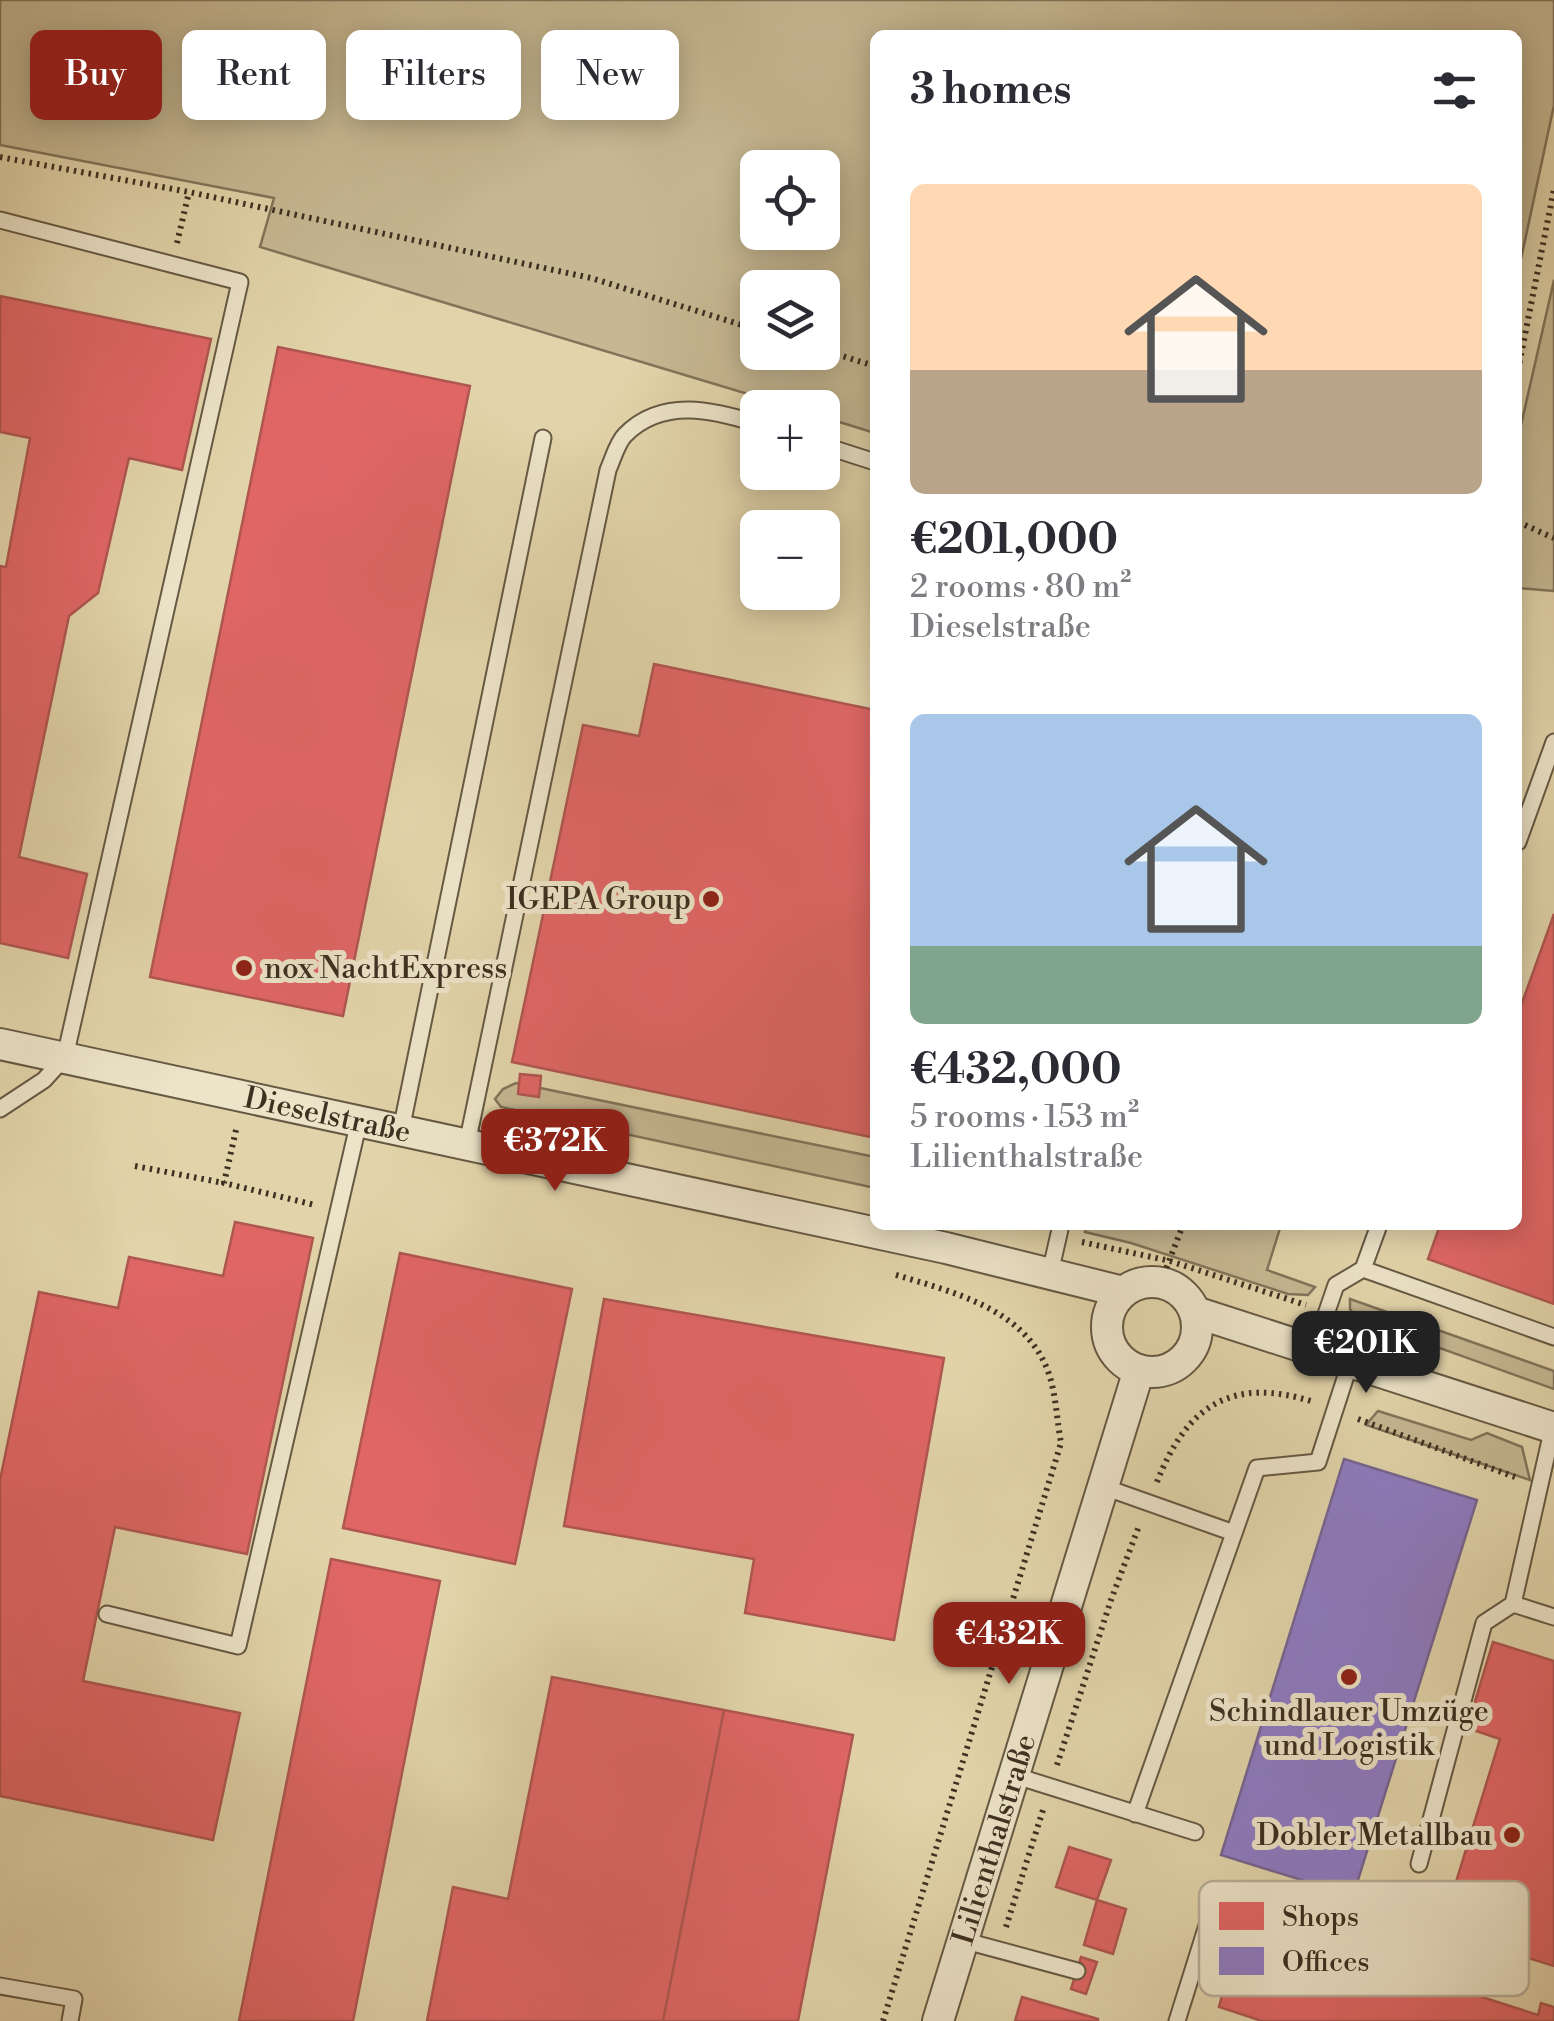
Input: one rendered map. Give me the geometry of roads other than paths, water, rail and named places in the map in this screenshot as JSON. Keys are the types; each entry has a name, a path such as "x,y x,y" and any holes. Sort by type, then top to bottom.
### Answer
{"street":[{"name":"Dieselstraße","path":"0,1044 467,1144 1123,1292"},
{"path":"1161,1282 1182,1292 1195,1312 1196,1340 1180,1363 1154,1372 1139,1370 1116,1355 1107,1329 1108,1315 1123,1292 1135,1285 1161,1282"},
{"path":"1195,1312 1554,1427"},
{"name":"Lilienthalstraße","path":"938,2021 1139,1370"}],"lane":[{"path":"0,220 240,282 65,1058 44,1080 0,1109"},
{"path":"467,1144 608,470 624,436 656,415 690,408 740,420"},
{"path":"401,1130 543,438"},
{"path":"840,451 870,460"},
{"path":"1522,831 1554,742"},
{"path":"107,1614 238,1646 358,1121"},
{"path":"1050,1273 1060,1230"},
{"path":"1314,1349 1336,1286 1363,1269 1377,1230"},
{"path":"1363,1269 1554,1337"},
{"path":"1135,1814 1257,1468 1318,1462 1351,1360"},
{"path":"1418,1864 1484,1624 1513,1604 1554,1427"},
{"path":"1104,1487 1234,1533"},
{"path":"1513,1604 1554,1617"},
{"path":"1013,1775 1194,1832"},
{"path":"962,1940 1077,1971"},
{"path":"1177,2021 1199,1951"},
{"path":"0,1986 74,1999 70,2021"}],"place":[{"name":"IGEPA Group","path":"711,899"},
{"name":"nox NachtExpress","path":"244,968"},
{"name":"Schindlauer Umzüge und Logistik","path":"1349,1677"},
{"name":"Dobler Metallbau","path":"1512,1835"}]}
